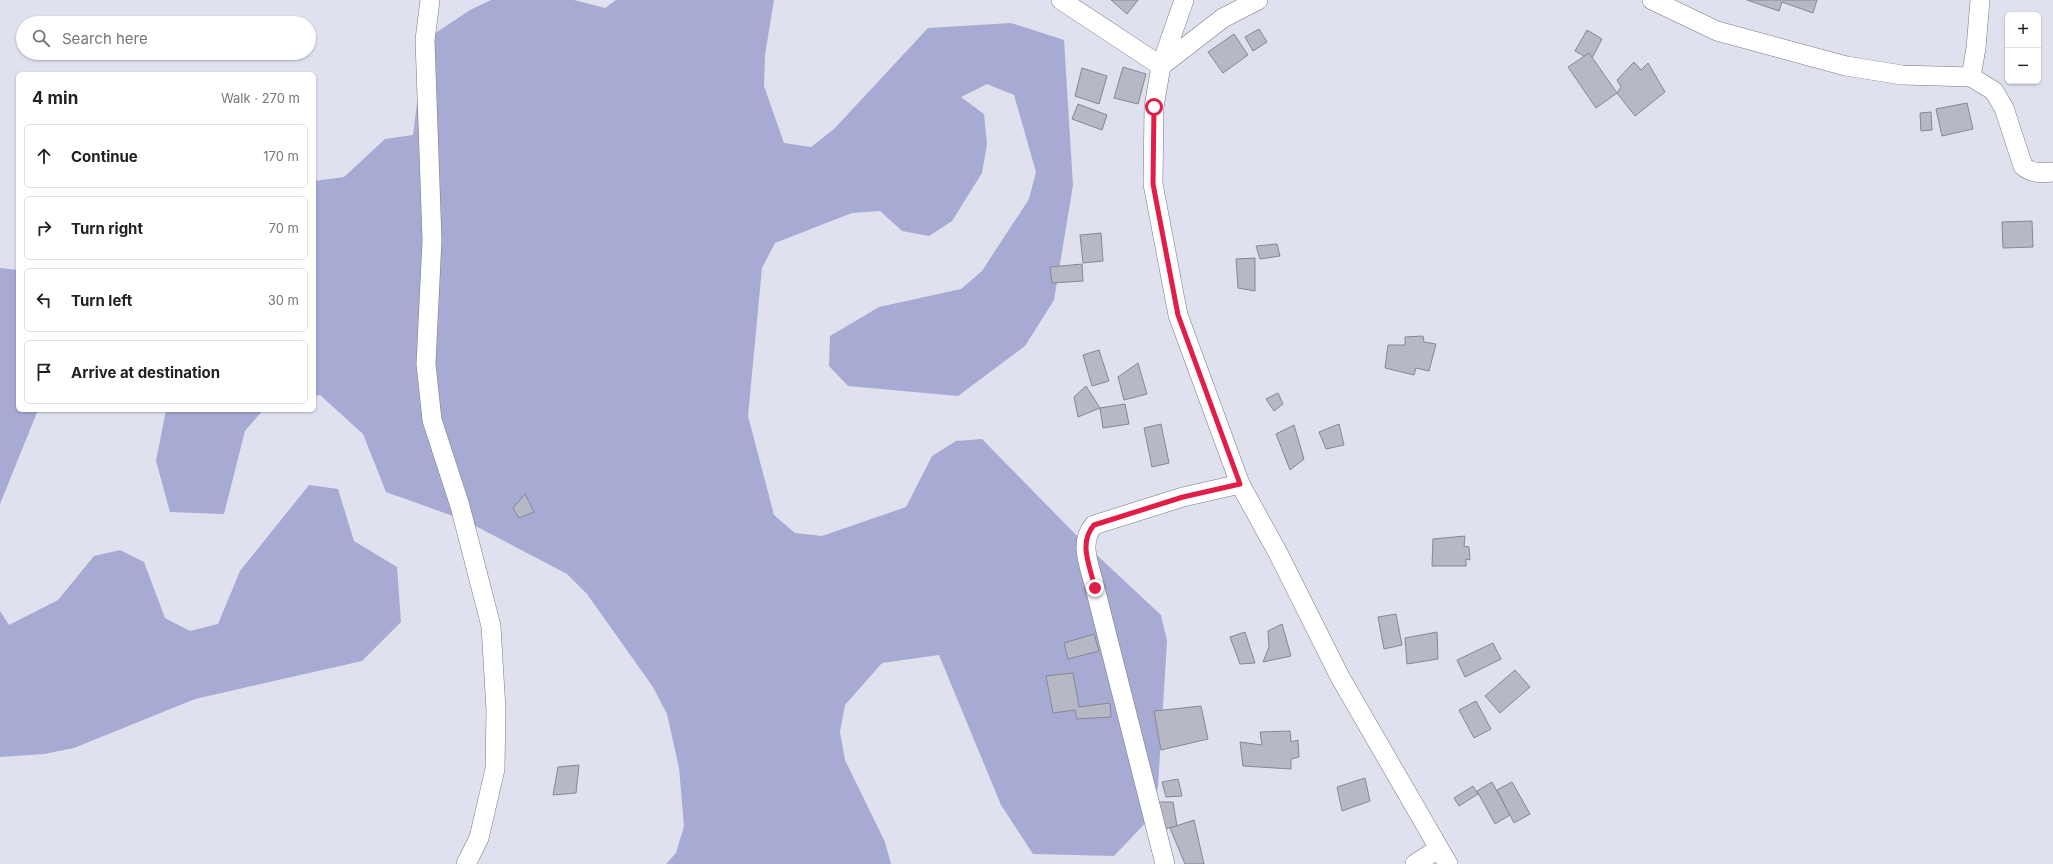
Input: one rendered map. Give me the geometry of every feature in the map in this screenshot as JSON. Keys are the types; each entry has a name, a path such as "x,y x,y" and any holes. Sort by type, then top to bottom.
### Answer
{"street":[{"path":"430,0 425,40 432,240 426,364 432,420 460,506 491,626 496,710 495,769 479,838 466,864"},
{"path":"1061,0 1161,66"},
{"path":"1184,0 1161,66 1154,107 1153,184 1178,315 1240,484 1278,553 1340,677 1443,856 1415,864"},
{"path":"1161,66 1224,18 1258,0"},
{"path":"1652,0 1717,31 1846,66 1902,75 1971,77 1994,91 2004,108 2024,166 2029,171 2038,173 2053,172"},
{"path":"1971,77 1976,48 1980,0"},
{"path":"1164,864 1095,588 1085,544 1087,533 1094,525 1183,497 1240,484"}],"shaded area":[{"path":"491,0 574,0 605,8 616,0 774,0 765,55 764,86 784,143 811,147 834,129 928,28 1011,23 1064,40 1073,185 1054,300 1025,346 958,396 848,386 829,366 830,336 879,307 961,289 982,271 1029,199 1036,172 1014,95 987,84 961,97 984,114 987,144 982,173 952,221 929,236 902,231 880,211 852,213 775,243 762,268 748,416 774,515 795,533 822,536 906,507 932,456 956,441 982,439 1085,544 1161,615 1167,641 1158,786 1152,816 1114,856 1033,854 1001,805 939,655 882,663 845,705 840,732 845,760 885,842 891,864 666,864 676,853 684,826 679,768 667,714 653,687 587,594 567,574 464,520 386,492 363,434 320,395 316,396 316,181 344,177 385,139 413,135 425,40 470,10"},
{"path":"0,268 16,270 16,412 37,412 0,504"},
{"path":"166,412 261,412 245,431 224,514 170,512 156,461"},
{"path":"309,485 338,489 354,541 397,567 401,622 362,661 195,699 74,748 44,754 0,757 0,611 9,625 58,600 94,556 120,550 144,562 165,618 190,631 218,624 240,571"}],"building":[{"path":"1111,0 1138,0 1127,14"},
{"path":"1747,0 1817,0 1813,13 1782,2 1779,11"},
{"path":"1259,29 1267,42 1253,51 1245,37"},
{"path":"1587,30 1602,39 1591,60 1575,51"},
{"path":"1234,34 1248,55 1223,73 1208,52"},
{"path":"1589,53 1617,93 1596,108 1568,67"},
{"path":"1634,62 1641,70 1648,63 1665,92 1635,116 1617,93 1621,87 1617,80"},
{"path":"1123,67 1146,74 1138,104 1114,98"},
{"path":"1082,68 1107,76 1099,104 1075,96"},
{"path":"1967,103 1973,129 1942,136 1936,109"},
{"path":"1078,104 1107,115 1102,130 1072,119"},
{"path":"1931,112 1932,130 1921,131 1920,113"},
{"path":"2032,221 2033,247 2003,248 2002,222"},
{"path":"1101,233 1103,261 1083,263 1080,235"},
{"path":"1277,244 1280,256 1260,259 1256,246"},
{"path":"1255,258 1255,291 1238,288 1236,259"},
{"path":"1082,264 1083,281 1052,283 1050,267"},
{"path":"1423,336 1424,342 1436,344 1429,371 1416,368 1414,375 1385,368 1388,345 1405,345 1405,337"},
{"path":"1099,350 1109,381 1092,386 1083,355"},
{"path":"1138,363 1147,394 1124,400 1118,377"},
{"path":"1086,386 1100,408 1078,417 1074,397"},
{"path":"1278,393 1283,404 1274,411 1266,399"},
{"path":"1125,404 1129,424 1103,428 1100,408"},
{"path":"1161,424 1169,463 1152,467 1144,428"},
{"path":"1339,424 1344,445 1326,449 1319,432"},
{"path":"1294,425 1304,459 1290,470 1276,434"},
{"path":"525,494 534,512 519,518 513,508"},
{"path":"1465,536 1464,546 1469,547 1470,560 1466,559 1466,566 1432,566 1433,539"},
{"path":"1396,614 1402,645 1384,649 1378,617"},
{"path":"1282,624 1291,656 1263,662 1269,647 1268,631"},
{"path":"1245,632 1255,663 1240,664 1230,637"},
{"path":"1437,632 1438,659 1407,664 1405,638"},
{"path":"1094,634 1099,651 1068,659 1064,643"},
{"path":"1493,643 1501,659 1465,677 1457,660"},
{"path":"1515,670 1530,687 1500,713 1485,696"},
{"path":"1073,673 1079,707 1110,703 1111,717 1077,719 1075,710 1053,713 1046,676"},
{"path":"1476,701 1491,729 1474,738 1459,710"},
{"path":"1201,706 1208,739 1161,750 1154,711"},
{"path":"1290,731 1291,742 1298,740 1299,757 1291,759 1291,769 1243,766 1240,742 1262,745 1260,732"},
{"path":"579,765 576,793 553,795 558,767"},
{"path":"1365,778 1370,801 1342,811 1337,787"},
{"path":"1178,779 1182,796 1166,797 1162,782"},
{"path":"1492,782 1510,815 1495,824 1477,791"},
{"path":"1512,782 1530,814 1514,823 1497,790"},
{"path":"1473,786 1478,794 1459,806 1454,798"},
{"path":"1159,802 1173,802 1177,826 1165,829"},
{"path":"1194,820 1204,864 1185,864 1170,828"}],"route":[{"path":"1095,588 1085,544 1087,533 1094,525 1183,497 1240,484 1178,315 1153,184 1154,107"}]}
